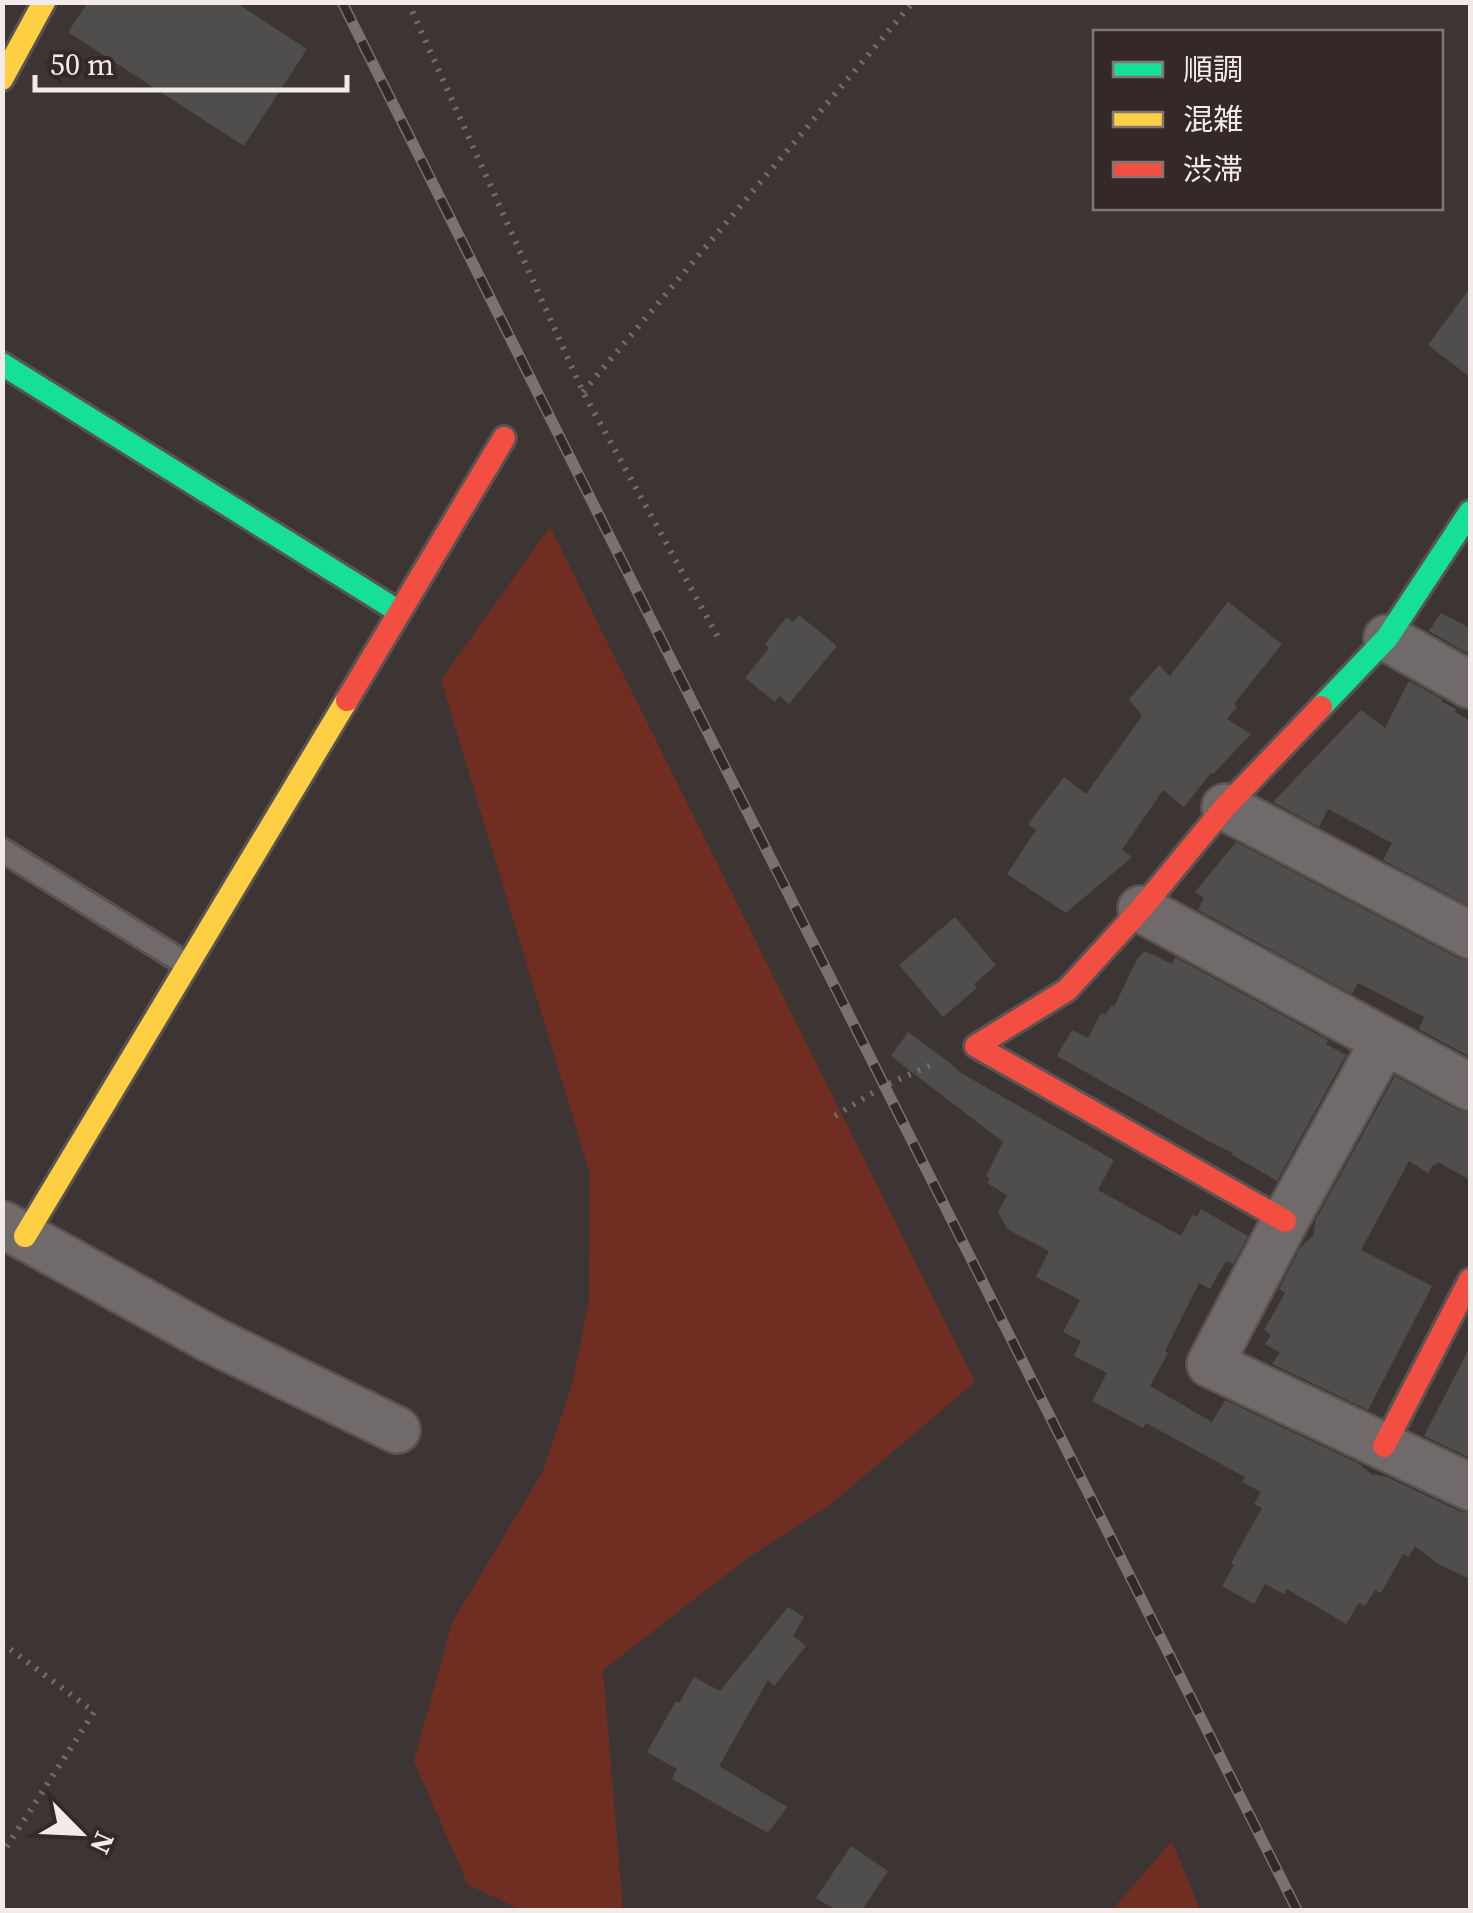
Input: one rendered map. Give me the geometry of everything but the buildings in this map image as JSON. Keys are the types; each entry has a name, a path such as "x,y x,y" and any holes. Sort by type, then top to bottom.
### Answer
{"street":[{"path":"2,79 44,2"},
{"path":"2,364 398,611"},
{"path":"396,1430 210,1338 14,1230 186,964 504,438"},
{"path":"1285,1220 976,1046 1067,990 1141,909 1225,807 1386,638 1470,512"},
{"path":"1386,638 1470,685"},
{"path":"1225,807 1470,935"},
{"path":"1141,909 1470,1087"},
{"path":"1384,1040 1210,1364 1470,1486"},
{"path":"1384,1446 1470,1280"}],"lane":[{"path":"2,850 186,964"}],"path":[{"path":"408,2 582,392 719,639"},
{"path":"582,392 913,2"},
{"path":"834,1116 884,1086 976,1046"},
{"path":"2,1644 94,1712 2,1854"}],"shaded area":[{"path":"550,527 975,1382 830,1505 749,1557 603,1670 623,1910 522,1910 468,1885 414,1761 452,1623 542,1473 572,1385 589,1301 590,1174 441,680"},
{"path":"1172,1841 1200,1910 1112,1910"}],"railway":[{"path":"342,2 1297,1910"}],"traffic: fast":[{"path":"2,364 398,611"},
{"path":"1321,707 1387,638 1470,512"}],"traffic: slow":[{"path":"2,79 44,2"},
{"path":"25,1236 347,700"}],"traffic: jam":[{"path":"347,700 504,438"},
{"path":"1285,1221 976,1046 1067,990 1141,909 1225,807 1321,707"},
{"path":"1384,1446 1470,1280"}]}
